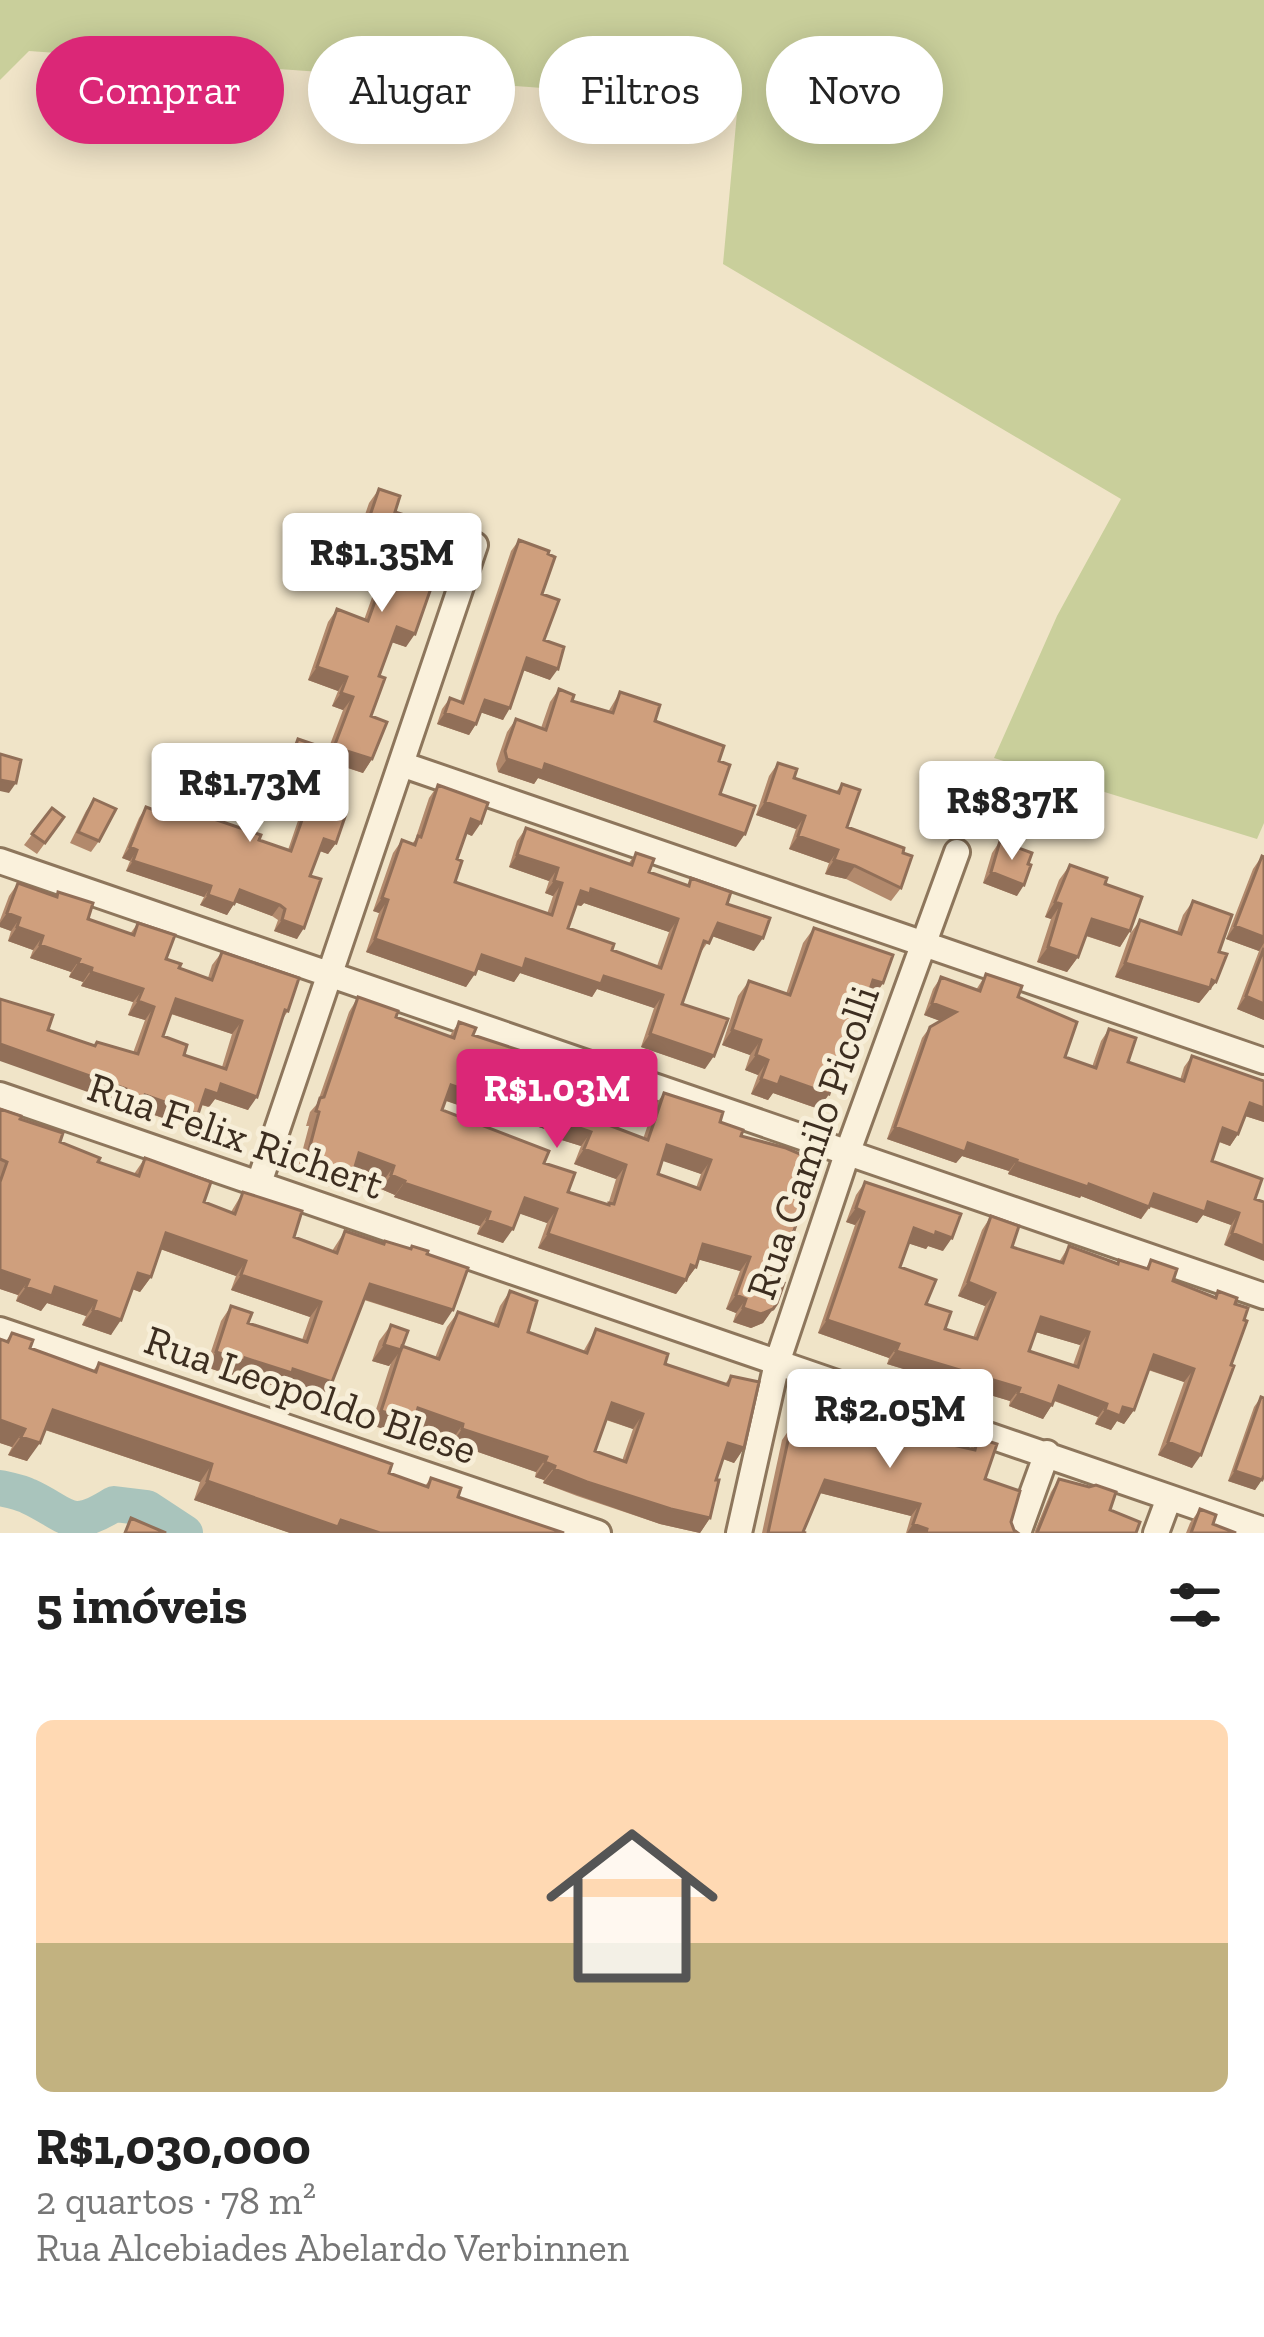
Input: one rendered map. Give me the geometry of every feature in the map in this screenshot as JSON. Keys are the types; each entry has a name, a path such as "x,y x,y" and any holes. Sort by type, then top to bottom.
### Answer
{"street":[{"path":"259,1183 476,545"},
{"path":"401,764 1264,1060"},
{"name":"Rua Camilo Picolli","path":"739,1533 777,1363 957,852"},
{"path":"0,861 1264,1296"},
{"name":"Rua Felix Richert","path":"0,1095 1264,1530"},
{"name":"Rua Leopoldo Blese","path":"0,1330 598,1533"},
{"path":"1018,1533 1047,1453"},
{"path":"1156,1533 1176,1500"},
{"path":"1171,1533 1176,1500"}],"green space":[{"path":"0,0 1264,0 1264,823 1257,839 994,758 1057,616 1121,499 723,264 734,144 742,144 742,36 539,36 539,88 515,86 515,36 308,36 308,71 284,69 284,36 36,36 36,52 29,51 0,80"}],"building":[{"path":"379,489 400,496 395,512 452,528 415,634 397,627 379,676 385,678 371,716 387,722 372,759 334,747 353,697 341,693 347,677 317,667 337,609 368,621 389,562 358,551"},
{"path":"519,540 555,557 542,594 559,600 544,640 564,647 558,669 527,658 510,708 485,700 476,724 445,713 450,698 463,703"},
{"path":"559,689 574,695 572,701 613,713 620,692 660,705 655,721 724,746 719,761 730,765 720,794 755,806 745,834 545,764 543,771 507,759 505,751 516,719 546,730"},
{"path":"298,739 342,754 328,797 345,803 341,813 346,814 336,843 324,839 310,876 321,879 304,928 282,920 285,909 280,905 240,890 234,904 208,895 211,886 133,861 137,850 130,847 146,807 175,818 179,808 261,835 259,840 291,851 313,789 294,783 301,761 291,758"},
{"path":"0,754 21,760 16,783 0,780"},
{"path":"778,763 797,769 794,778 839,793 842,784 860,790 847,827 904,848 903,853 912,856 901,888 834,860 838,850 798,836 805,816 765,802"},
{"path":"438,785 488,803 481,823 471,819 457,859 462,861 455,882 552,915 562,883 554,881 558,868 517,855 526,828 632,865 636,853 654,859 649,872 689,886 691,878 731,892 727,904 770,918 763,938 718,923 709,943 704,941 682,1004 728,1019 714,1056 650,1034 663,995 604,976 601,984 526,959 523,969 482,955 475,974 375,939 388,900 382,898 402,840 415,845","holes":["591,889 678,919 661,968 568,928 581,891 590,894"]},
{"path":"94,799 116,809 99,841 78,832"},
{"path":"52,808 64,817 45,843 32,834"},
{"path":"1000,841 1032,853 1024,885 991,872"},
{"path":"1264,857 1264,937 1235,926"},
{"path":"1070,865 1142,897 1130,931 1092,919 1078,957 1048,947 1061,904 1055,902"},
{"path":"18,883 93,903 88,919 134,935 138,923 175,935 166,959 212,980 222,952 299,978 257,1097 221,1084 218,1094 206,1090 198,1114 145,1095 142,1103 123,1096 126,1089 0,1044 0,999 53,1015 48,1030 138,1054 154,1007 138,1001 143,989 91,972 92,968 78,963 80,959 40,945 43,936 17,927 20,918 7,913","holes":["176,999 242,1021 226,1069 184,1055 187,1045 163,1036"]},
{"path":"1193,901 1232,915 1219,952 1227,954 1210,988 1125,963 1140,920 1181,934"},
{"path":"814,928 893,955 883,983 873,980 861,1018 855,1016 829,1094 781,1077 778,1085 761,1079 768,1060 756,1055 761,1040 732,1030 749,981 790,995"},
{"path":"1264,948 1264,1004 1246,996"},
{"path":"986,974 1022,986 1018,997 1077,1022 1065,1057 1096,1068 1109,1029 1136,1038 1128,1062 1184,1081 1192,1056 1264,1081 1264,1108 1250,1103 1238,1134 1223,1128 1212,1161 1262,1179 1255,1199 1264,1202 1264,1246 1232,1233 1239,1213 1208,1202 1205,1212 1154,1194 1149,1207 968,1143 965,1152 895,1127 930,1027 956,1012 932,1003 941,977 980,991"},
{"path":"358,997 454,1038 459,1022 476,1028 473,1035 534,1055 532,1061 617,1086 606,1124 648,1140 664,1093 723,1112 720,1122 743,1130 741,1136 814,1160 777,1281 784,1283 777,1303 761,1314 743,1308 746,1299 736,1295 750,1257 703,1244 686,1280 548,1234 557,1209 525,1198 513,1229 487,1220 490,1212 404,1183 391,1175 394,1166 359,1153 352,1177 306,1161 316,1111","holes":["451,1085 521,1109 523,1104 564,1117 562,1122 591,1132 584,1149 626,1165 614,1204 568,1192 575,1173 544,1163 549,1151 442,1110","667,1145 711,1160 700,1189 658,1174"]},
{"path":"0,1109 63,1133 60,1142 100,1158 98,1162 139,1176 145,1158 211,1182 204,1202 235,1214 243,1192 302,1211 294,1237 337,1253 345,1231 384,1244 412,1246 468,1268 453,1310 370,1284 332,1382 216,1352 231,1306 252,1313 248,1323 307,1342 321,1302 241,1275 246,1261 166,1233 151,1277 138,1273 121,1320 93,1310 96,1301 55,1287 52,1296 26,1287 29,1280 0,1270 0,1182 7,1162 0,1159"},
{"path":"865,1182 961,1214 952,1238 914,1228 900,1267 936,1280 926,1304 951,1312 945,1329 977,1339 995,1293 968,1282 991,1216 1019,1226 1012,1247 1063,1263 1069,1246 1118,1264 1119,1260 1148,1269 1151,1260 1177,1269 1173,1281 1216,1298 1218,1291 1237,1298 1235,1304 1248,1308 1247,1321 1201,1455 1168,1442 1194,1369 1154,1355 1134,1410 1123,1407 1120,1416 1105,1410 1107,1404 1059,1386 1052,1405 1018,1393 1020,1388 896,1351 899,1344 827,1320 864,1212 856,1208","holes":["1041,1317 1089,1332 1078,1367 1029,1351"]},
{"path":"510,1291 537,1301 528,1332 587,1353 596,1329 668,1354 665,1364 728,1385 731,1376 759,1382 744,1448 728,1443 710,1518 587,1482 554,1469 545,1462 547,1457 462,1429 463,1424 418,1408 414,1421 381,1411 402,1346 439,1359 458,1312 498,1326","holes":["612,1403 643,1414 626,1462 595,1451"]},
{"path":"391,1325 408,1331 401,1350 384,1345"},
{"path":"12,1333 33,1340 30,1348 96,1372 99,1363 392,1464 389,1473 428,1487 431,1478 461,1488 458,1497 564,1533 380,1533 341,1520 338,1527 207,1481 212,1464 53,1410 40,1443 21,1437 25,1429 0,1420 0,1339 8,1342"},
{"path":"822,1382 862,1396 858,1412 953,1445 975,1450 978,1438 997,1444 985,1479 1020,1491 1011,1522 1018,1533 926,1533 927,1529 913,1524 920,1504 825,1480 806,1533 768,1533 791,1427 812,1434"},
{"path":"1264,1398 1262,1480 1235,1471"},
{"path":"1059,1479 1116,1492 1110,1510 1140,1522 1136,1533 1037,1533"},
{"path":"1200,1509 1216,1515 1213,1524 1236,1533 1191,1533"},
{"path":"131,1518 166,1533 125,1533"}],"waterway":[{"path":"0,1488 69,1518 87,1518 114,1504 147,1508 185,1533"}]}
